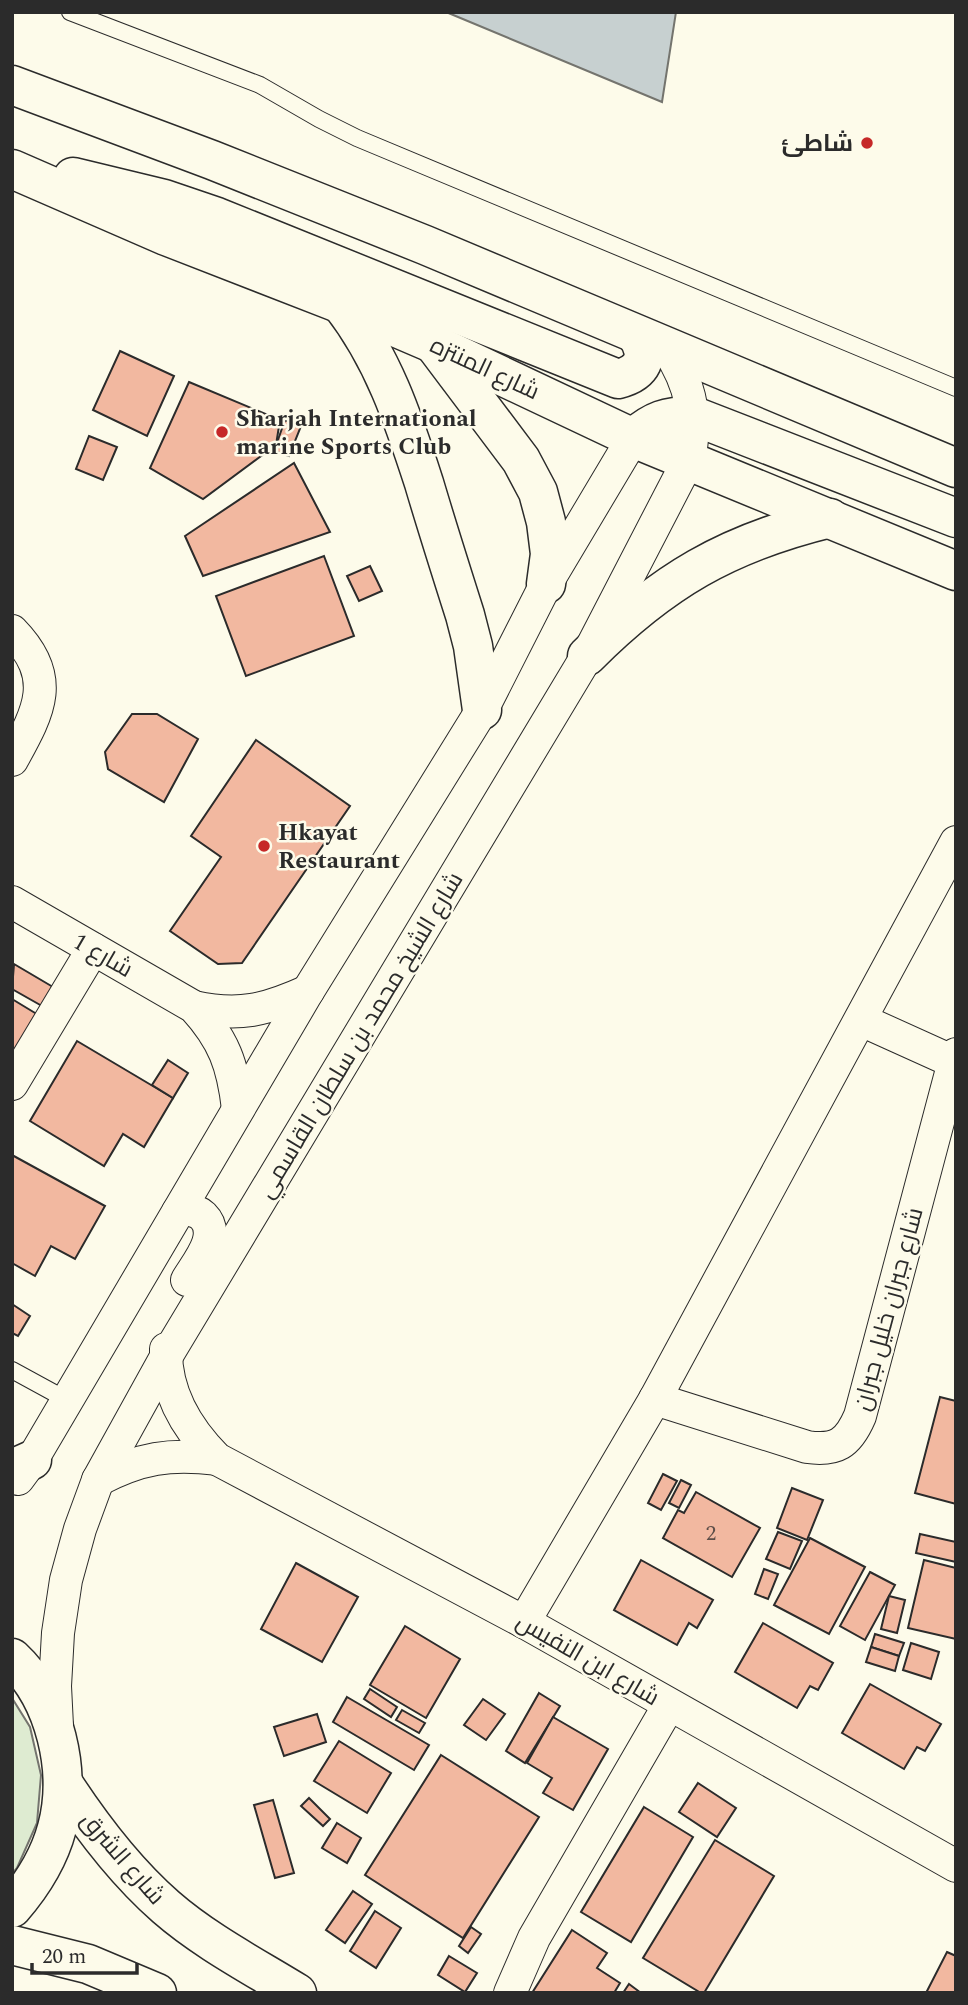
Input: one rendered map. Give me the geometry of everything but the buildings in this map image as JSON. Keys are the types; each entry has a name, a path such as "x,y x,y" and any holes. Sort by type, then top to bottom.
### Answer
{"main road":[{"path":"12,85 212,160 425,245 956,468"},
{"path":"12,167 111,185 217,217 618,379 639,369 644,358 643,345 652,342"},
{"name":"شارع المنتزه","path":"12,167 166,236 341,304 432,343 633,438 956,571"},
{"path":"341,304 378,359 404,421 465,615 473,646 482,710"},
{"path":"432,343 520,460 538,492 546,522 550,554 546,584"},
{"path":"633,438 650,424 671,416 694,416 956,519"},
{"path":"587,656 650,598 686,574 749,542 775,532 830,518"},
{"path":"12,1658 42,1699 57,1738 63,1783 57,1828 40,1871 12,1908"},
{"name":"شارع الشرق","path":"63,1783 93,1829 128,1870 167,1908 211,1941 297,1993"},
{"path":"12,1945 88,1964 157,1993"}],"street":[{"name":"شارع الشيخ محمد بن سلطان القاسمي","path":"57,1738 55,1686 58,1633 73,1555 98,1479 166,1357 587,656 688,461 692,447 694,416 689,392 681,369 652,342"},
{"path":"19,1472 67,1400 308,991 482,710 546,584 633,438"},
{"path":"12,631 25,645 35,664 40,685 39,707 12,760"},
{"path":"524,1622 655,1399 956,842"},
{"name":"شارع 1","path":"12,902 194,1007 240,1013 263,1009 308,991"},
{"path":"12,1084 93,949"},
{"name":"شارع 1","path":"194,1007 222,1043 230,1064 238,1109"},
{"name":"شارع جبران خليل جبران","path":"655,1399 807,1447 824,1449 841,1444 853,1432 860,1416 955,1058 861,1020"},
{"path":"166,1357 168,1324 173,1308 211,1237 210,1227 197,1211 187,1209 178,1212"},
{"name":"شارع ابن النفيس","path":"166,1357 170,1386 181,1413 196,1438 217,1459 524,1622 956,1866"},
{"name":"شارع ابن النفيس","path":"98,1479 125,1465 155,1458 186,1455 217,1459"},
{"path":"510,1993 534,1938 668,1705"}],"lane":[{"path":"70,12 260,85 357,138 956,388"},
{"path":"12,1370 67,1400"}],"green space":[{"path":"12,1698 30,1727 41,1775 37,1823 12,1874"}],"shaded area":[{"path":"446,12 676,12 662,102"}],"place":[{"name":"شاطئ","path":"867,143"},
{"name":"Sharjah International marine Sports Club","path":"222,432"},
{"name":"Hkayat Restaurant","path":"264,846"}]}
